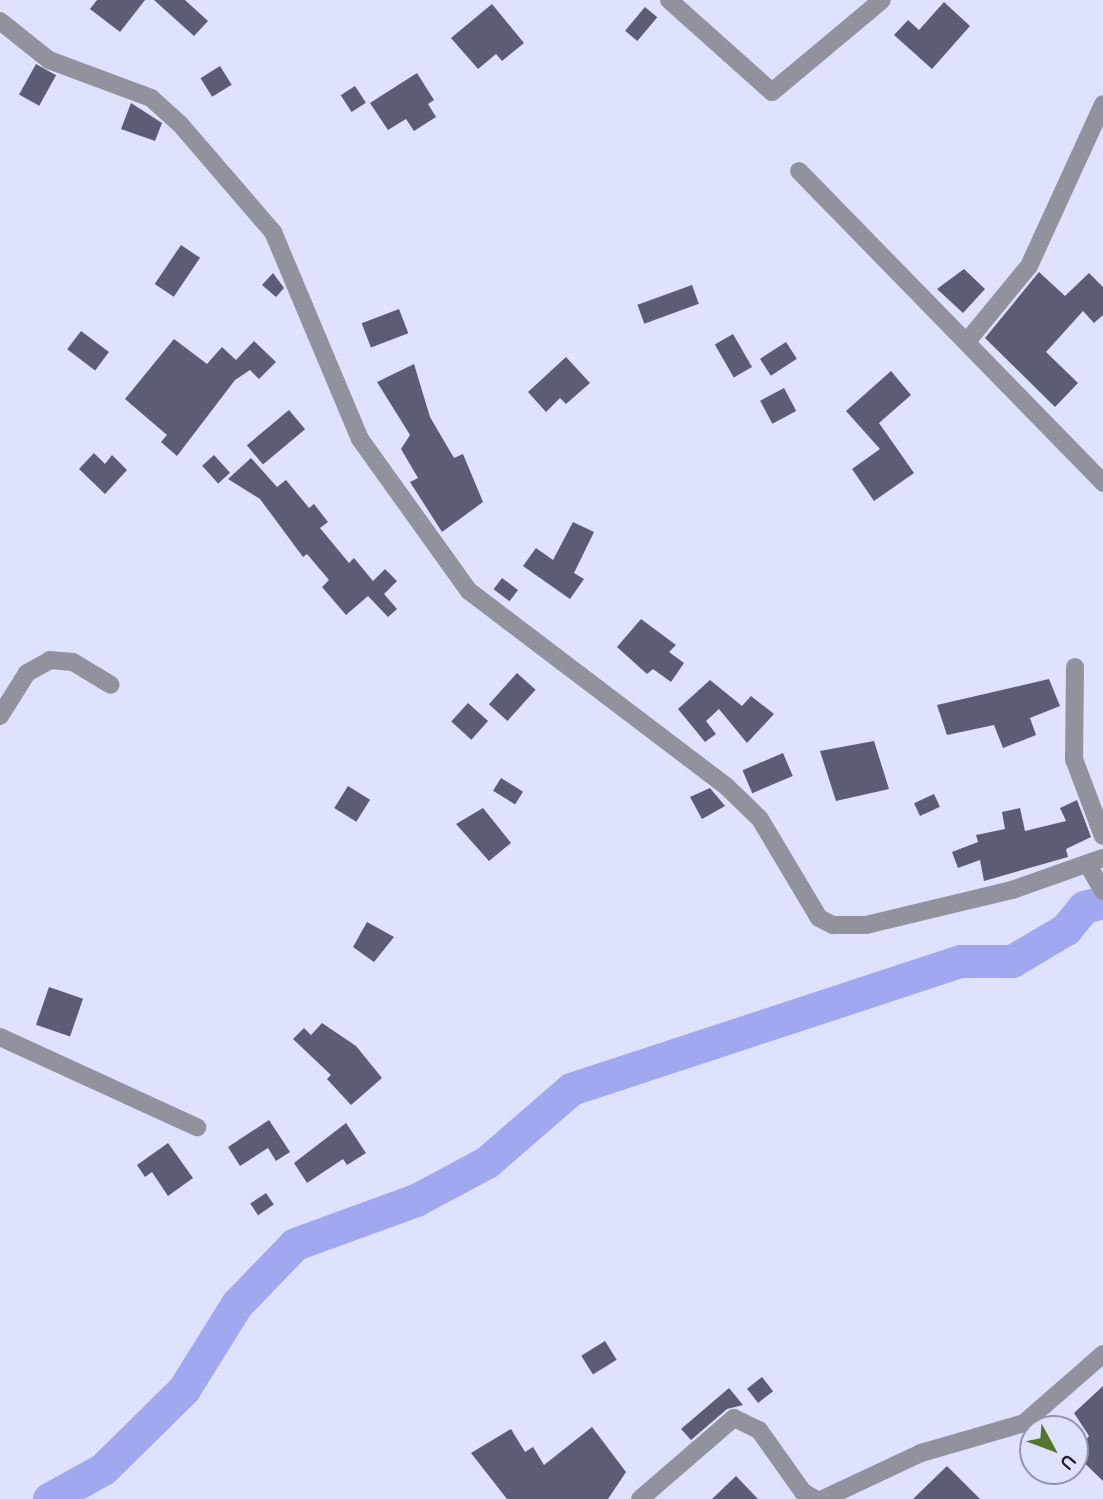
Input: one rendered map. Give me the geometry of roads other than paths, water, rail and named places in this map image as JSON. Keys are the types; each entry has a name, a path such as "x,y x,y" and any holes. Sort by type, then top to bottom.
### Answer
{"street":[{"path":"669,0 772,92 882,0"},
{"path":"0,22 49,60 151,99 180,124 273,232 360,439 469,591 726,786 760,819 819,918 833,925 866,925 1012,890 1095,861 1103,891"},
{"path":"969,338 1024,275 1103,104"},
{"path":"799,171 969,338 1103,483"},
{"path":"0,716 27,673 50,660 73,662 111,685"},
{"path":"1075,667 1074,760 1103,836"},
{"path":"0,1037 197,1126"},
{"path":"822,1499 921,1453 1024,1423 1103,1354"},
{"path":"640,1499 734,1418 759,1430 803,1492 815,1499"}],"waterway":[{"path":"49,1499 103,1469 184,1389 237,1304 295,1244 416,1200 487,1162 571,1089 961,961 1012,961 1066,929 1084,907 1103,902"}]}
